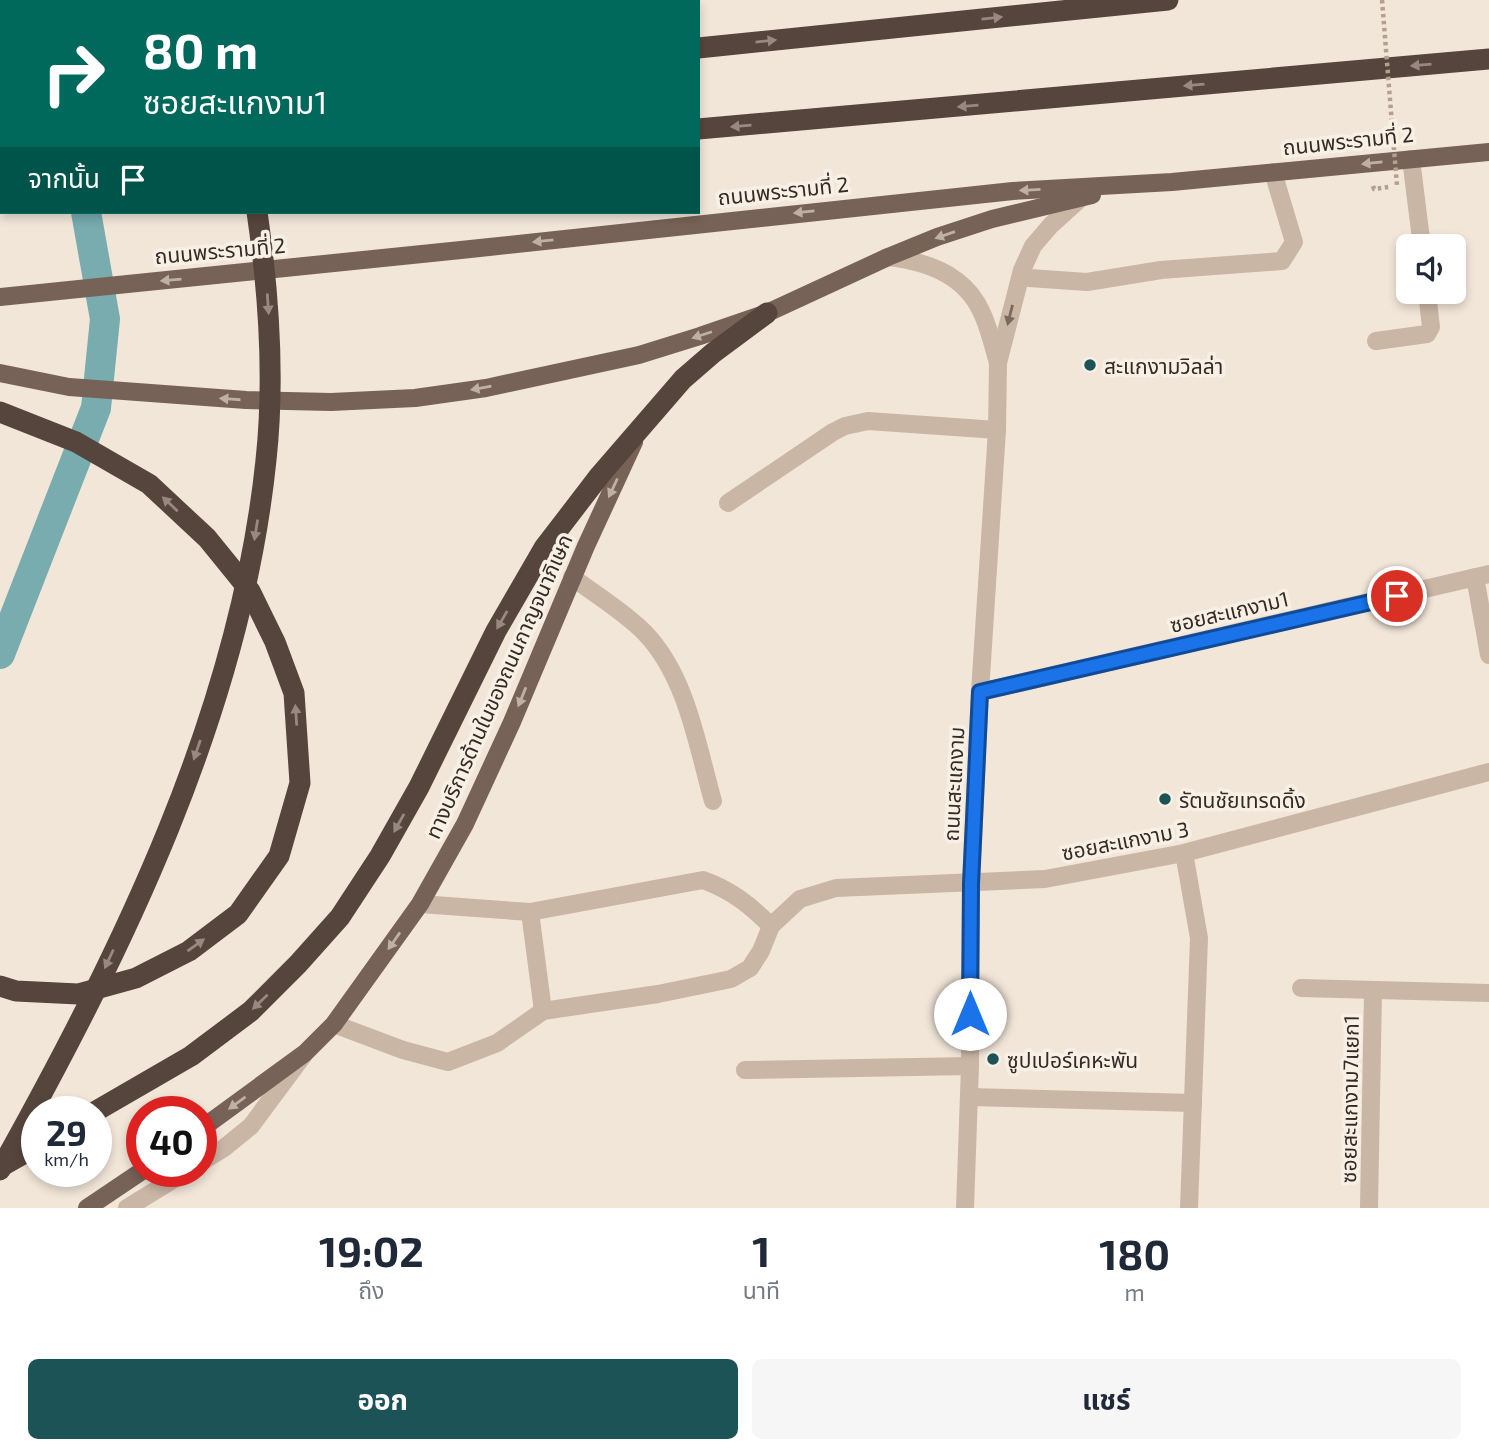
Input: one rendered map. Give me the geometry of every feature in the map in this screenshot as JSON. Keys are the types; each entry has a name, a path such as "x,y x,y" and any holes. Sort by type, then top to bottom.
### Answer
{"highway":[{"path":"700,48 1168,0"},
{"path":"700,130 1489,59"},
{"path":"0,1168 98,981 152,865 184,786 230,646 255,535 268,425 269,326 257,214"},
{"path":"112,1102 191,1056 251,1011 299,964 340,917 380,856 419,787 496,631 544,548 600,475 683,379 767,313"},
{"path":"0,412 76,442 149,484 207,538 250,591 275,642 294,693 300,783 279,856 238,914 189,951 136,978 78,994 16,991 0,986"},
{"path":"0,1168 21,1156"}],"main road":[{"name":"ถนนพระรามที่ 2","path":"0,297 1013,191 1172,182 1489,152"},
{"path":"0,373 69,387 246,400 331,402 415,398 486,388 639,355 767,313 888,257 992,219 1082,197 1172,182"},
{"name":"ทางบริการด้านในของถนนกาญจนาภิเษก","path":"217,1117 305,1054 334,1024 420,904 465,824 512,722 572,577 642,426"},
{"path":"87,1208 126,1182"}],"street":[{"path":"1411,159 1420,234"},
{"path":"1029,278 1087,282 1161,270 1282,261 1294,242 1273,172"},
{"name":"ถนนสะแกงาม","path":"965,1208 970,1066 971,884 997,430 998,363 1022,270 1033,246 1051,225 1082,197"},
{"name":"ถนนสะแกงาม","path":"888,257 914,260 941,270 965,288 981,309 998,363"},
{"path":"1376,341 1427,334 1431,327 1428,304"},
{"path":"728,503 845,426 868,421 997,430"},
{"path":"1482,576 1489,655"},
{"name":"ซอยสะแกงาม1","path":"980,692 1482,576"},
{"path":"572,577 644,631 663,654 681,692 713,801"},
{"name":"ซอยสะแกงาม 3","path":"771,926 800,898 836,888 1045,879 1184,853 1489,772"},
{"path":"1184,853 1199,938 1189,1208"},
{"path":"334,1024 403,1050 448,1062 497,1043 543,1011 658,994 731,979 750,968 761,951 771,926 739,897 703,880 530,912 420,904"},
{"path":"530,912 543,1011"},
{"path":"1301,988 1489,993"},
{"name":"ซอยสะแกงาม7แยก1","path":"1369,1208 1373,992"},
{"path":"217,1152 251,1126 305,1054"},
{"path":"746,1070 970,1066"},
{"path":"969,1097 1193,1103"},
{"path":"127,1208 161,1187"}],"path":[{"path":"1382,0 1397,186"}],"waterway":[{"path":"0,654 96,408 105,319 86,214"}],"place":[{"name":"สะแกงามวิลล่า","path":"1090,365"},
{"name":"รัตนชัยเทรดดิ้ง","path":"1165,799"},
{"name":"ซูปเปอร์เคหะพัน","path":"993,1059"}],"route":[{"path":"970,1014 971,884 980,692 1397,596"}]}
